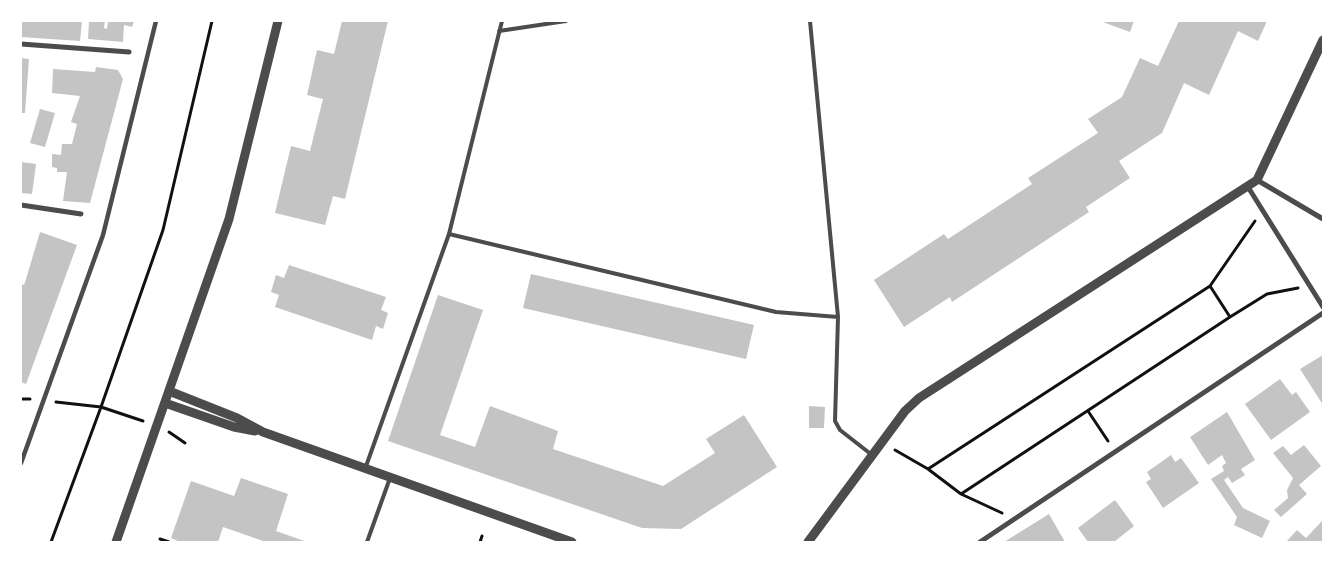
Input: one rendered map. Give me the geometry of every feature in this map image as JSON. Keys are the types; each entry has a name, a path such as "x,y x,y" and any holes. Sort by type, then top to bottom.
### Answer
{"street":[{"path":"21,463 103,236 156,21"},
{"path":"116,542 229,219 278,21"},
{"path":"808,542 905,411 919,398 1257,180 1323,40"},
{"path":"21,44 129,52"},
{"path":"1257,180 1323,219"},
{"path":"1248,187 1323,307"},
{"path":"21,205 81,214"},
{"path":"980,542 1323,313"},
{"path":"169,391 237,418 263,432 572,542"},
{"path":"165,403 234,427 263,432"},
{"path":"802,542 814,533"}],"lane":[{"path":"365,469 450,234 502,21"},
{"path":"499,31 566,21"},
{"path":"810,21 838,317 835,421 840,430 872,455"},
{"path":"450,234 776,312 838,317"},
{"path":"367,542 390,478"}],"path":[{"path":"51,542 101,408 162,230 212,21"},
{"path":"928,469 1210,286 1263,210"},
{"path":"1210,286 1230,317"},
{"path":"961,494 1267,294 1310,286"},
{"path":"21,398 101,408 157,425 185,443"},
{"path":"1088,411 1115,452"},
{"path":"881,443 928,469 961,494 1015,519"},
{"path":"480,542 482,536"},
{"path":"160,539 169,542"}],"building":[{"path":"21,21 82,21 80,41 21,37"},
{"path":"89,21 105,21 104,28 107,29 108,21 134,21 132,27 124,25 123,42 88,39"},
{"path":"342,21 388,21 345,199 333,196 325,225 275,213 291,146 310,151 323,99 307,95 317,50 334,54"},
{"path":"1100,21 1134,21 1130,32"},
{"path":"1179,21 1267,21 1258,41 1238,31 1209,95 1184,83 1162,133 1119,161 1130,178 1086,207 1089,212 952,302 950,297 904,327 874,280 944,234 948,239 1032,184 1028,178 1098,133 1088,119 1122,97 1140,58 1158,66"},
{"path":"21,58 29,59 25,113 21,113"},
{"path":"96,67 118,70 123,79 90,203 63,201 67,172 57,172 57,168 52,167 52,154 61,155 62,144 72,144 77,124 71,122 80,96 52,93 53,69 95,72"},
{"path":"40,109 55,113 45,147 30,143"},
{"path":"21,162 36,164 32,194 21,193"},
{"path":"40,232 77,245 26,384 21,382 21,284 24,285"},
{"path":"289,265 386,297 381,310 388,313 383,329 376,326 372,340 275,307 279,295 271,292 276,275 284,278"},
{"path":"531,274 754,325 746,359 523,308"},
{"path":"438,295 483,310 440,435 475,447 490,406 558,431 553,449 663,486 715,453 706,439 744,415 777,467 681,529 642,528 388,441"},
{"path":"1323,355 1323,405 1300,369"},
{"path":"1280,379 1292,395 1296,392 1310,412 1271,440 1245,404"},
{"path":"809,406 825,407 824,428 809,428"},
{"path":"1227,412 1255,460 1241,469 1245,475 1232,483 1228,477 1224,480 1243,508 1270,521 1262,538 1234,525 1237,517 1211,479 1224,471 1222,466 1226,463 1222,455 1208,465 1190,437"},
{"path":"1304,445 1321,466 1299,485 1307,494 1281,517 1274,510 1288,498 1287,490 1293,478 1273,453 1283,446 1291,455"},
{"path":"1171,455 1175,462 1181,458 1199,483 1163,508 1146,482 1151,479 1147,472"},
{"path":"241,478 288,494 276,531 307,542 266,542 223,527 218,542 180,542 171,538 191,481 234,496"},
{"path":"1115,500 1134,526 1114,542 1088,542 1078,528"},
{"path":"1049,514 1065,542 1004,542"},
{"path":"1323,520 1323,542 1286,542 1297,530 1306,538"}]}
